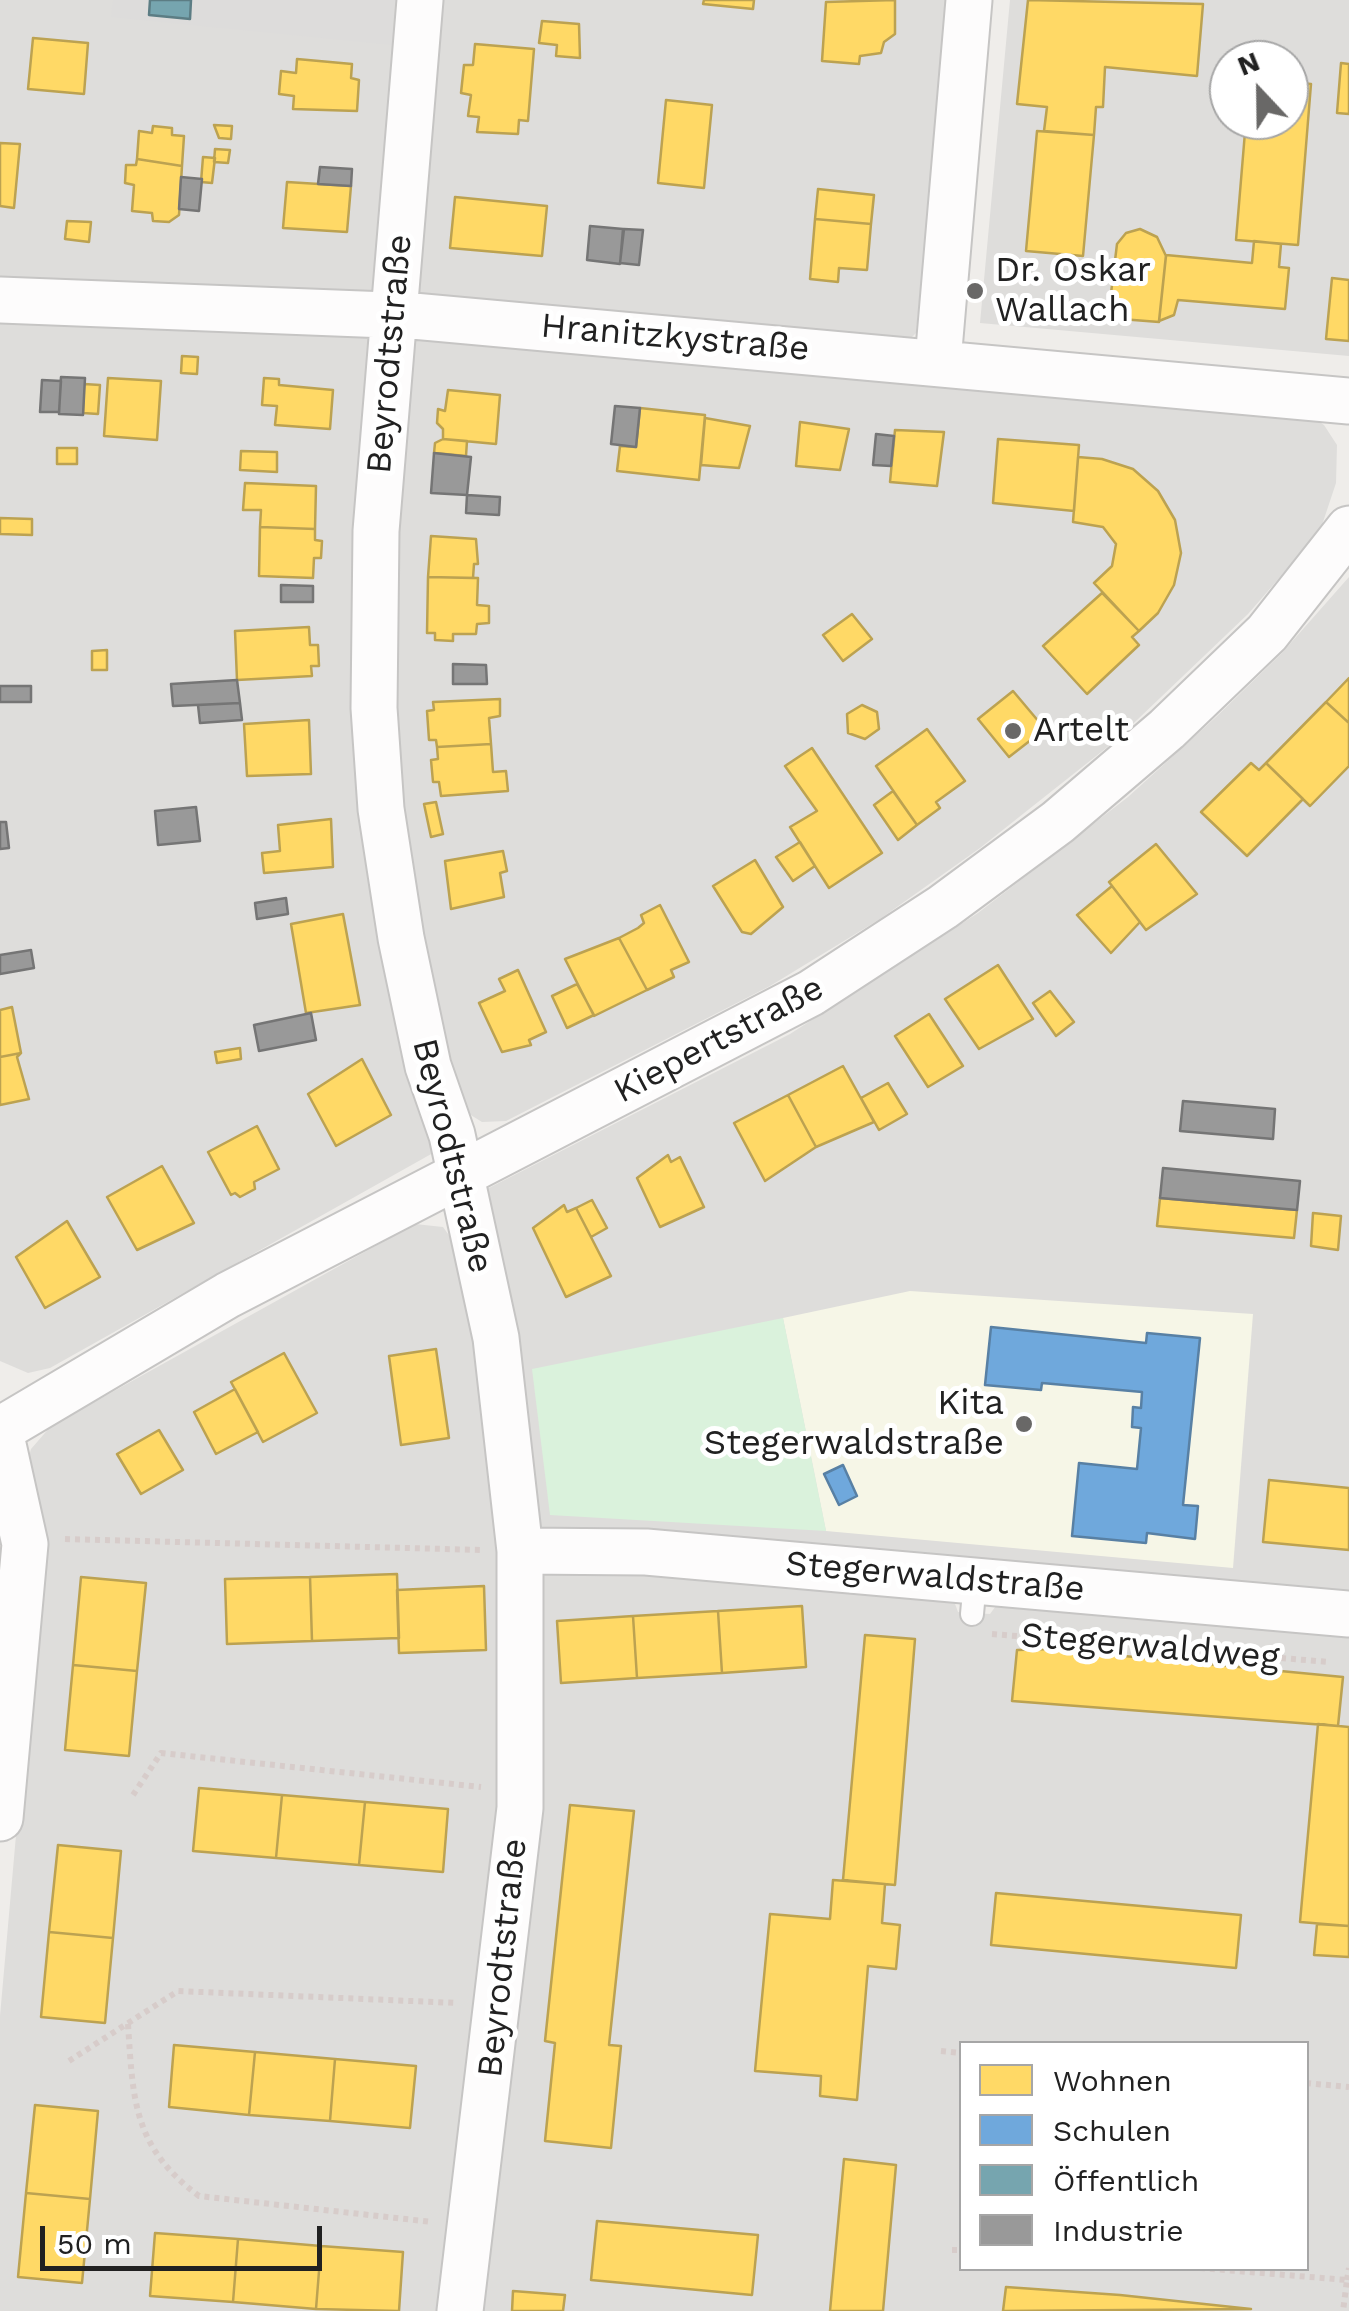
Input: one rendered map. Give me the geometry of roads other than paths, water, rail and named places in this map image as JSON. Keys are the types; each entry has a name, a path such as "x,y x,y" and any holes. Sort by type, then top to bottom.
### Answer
{"street":[{"name":"Beyrodtstraße","path":"420,0 376,530 372,669 382,809 400,938 496,1338 520,1808 460,2311"},
{"path":"938,361 969,0"},
{"name":"Hranitzkystraße","path":"0,300 393,315 938,361 1349,401"},
{"name":"Kiepertstraße","path":"0,1430 228,1295 778,1011 952,901 1058,822 1167,729 1267,633 1349,529"},
{"path":"0,1430 25,1544 0,1818"},
{"name":"Stegerwaldstraße","path":"509,1551 646,1552 973,1609 1349,1614"}],"place":[{"name":"Dr. Oskar Wallach","path":"975,291"},
{"name":"Artelt","path":"1013,731"},
{"name":"Kita Stegerwaldstraße","path":"1024,1424"}]}
